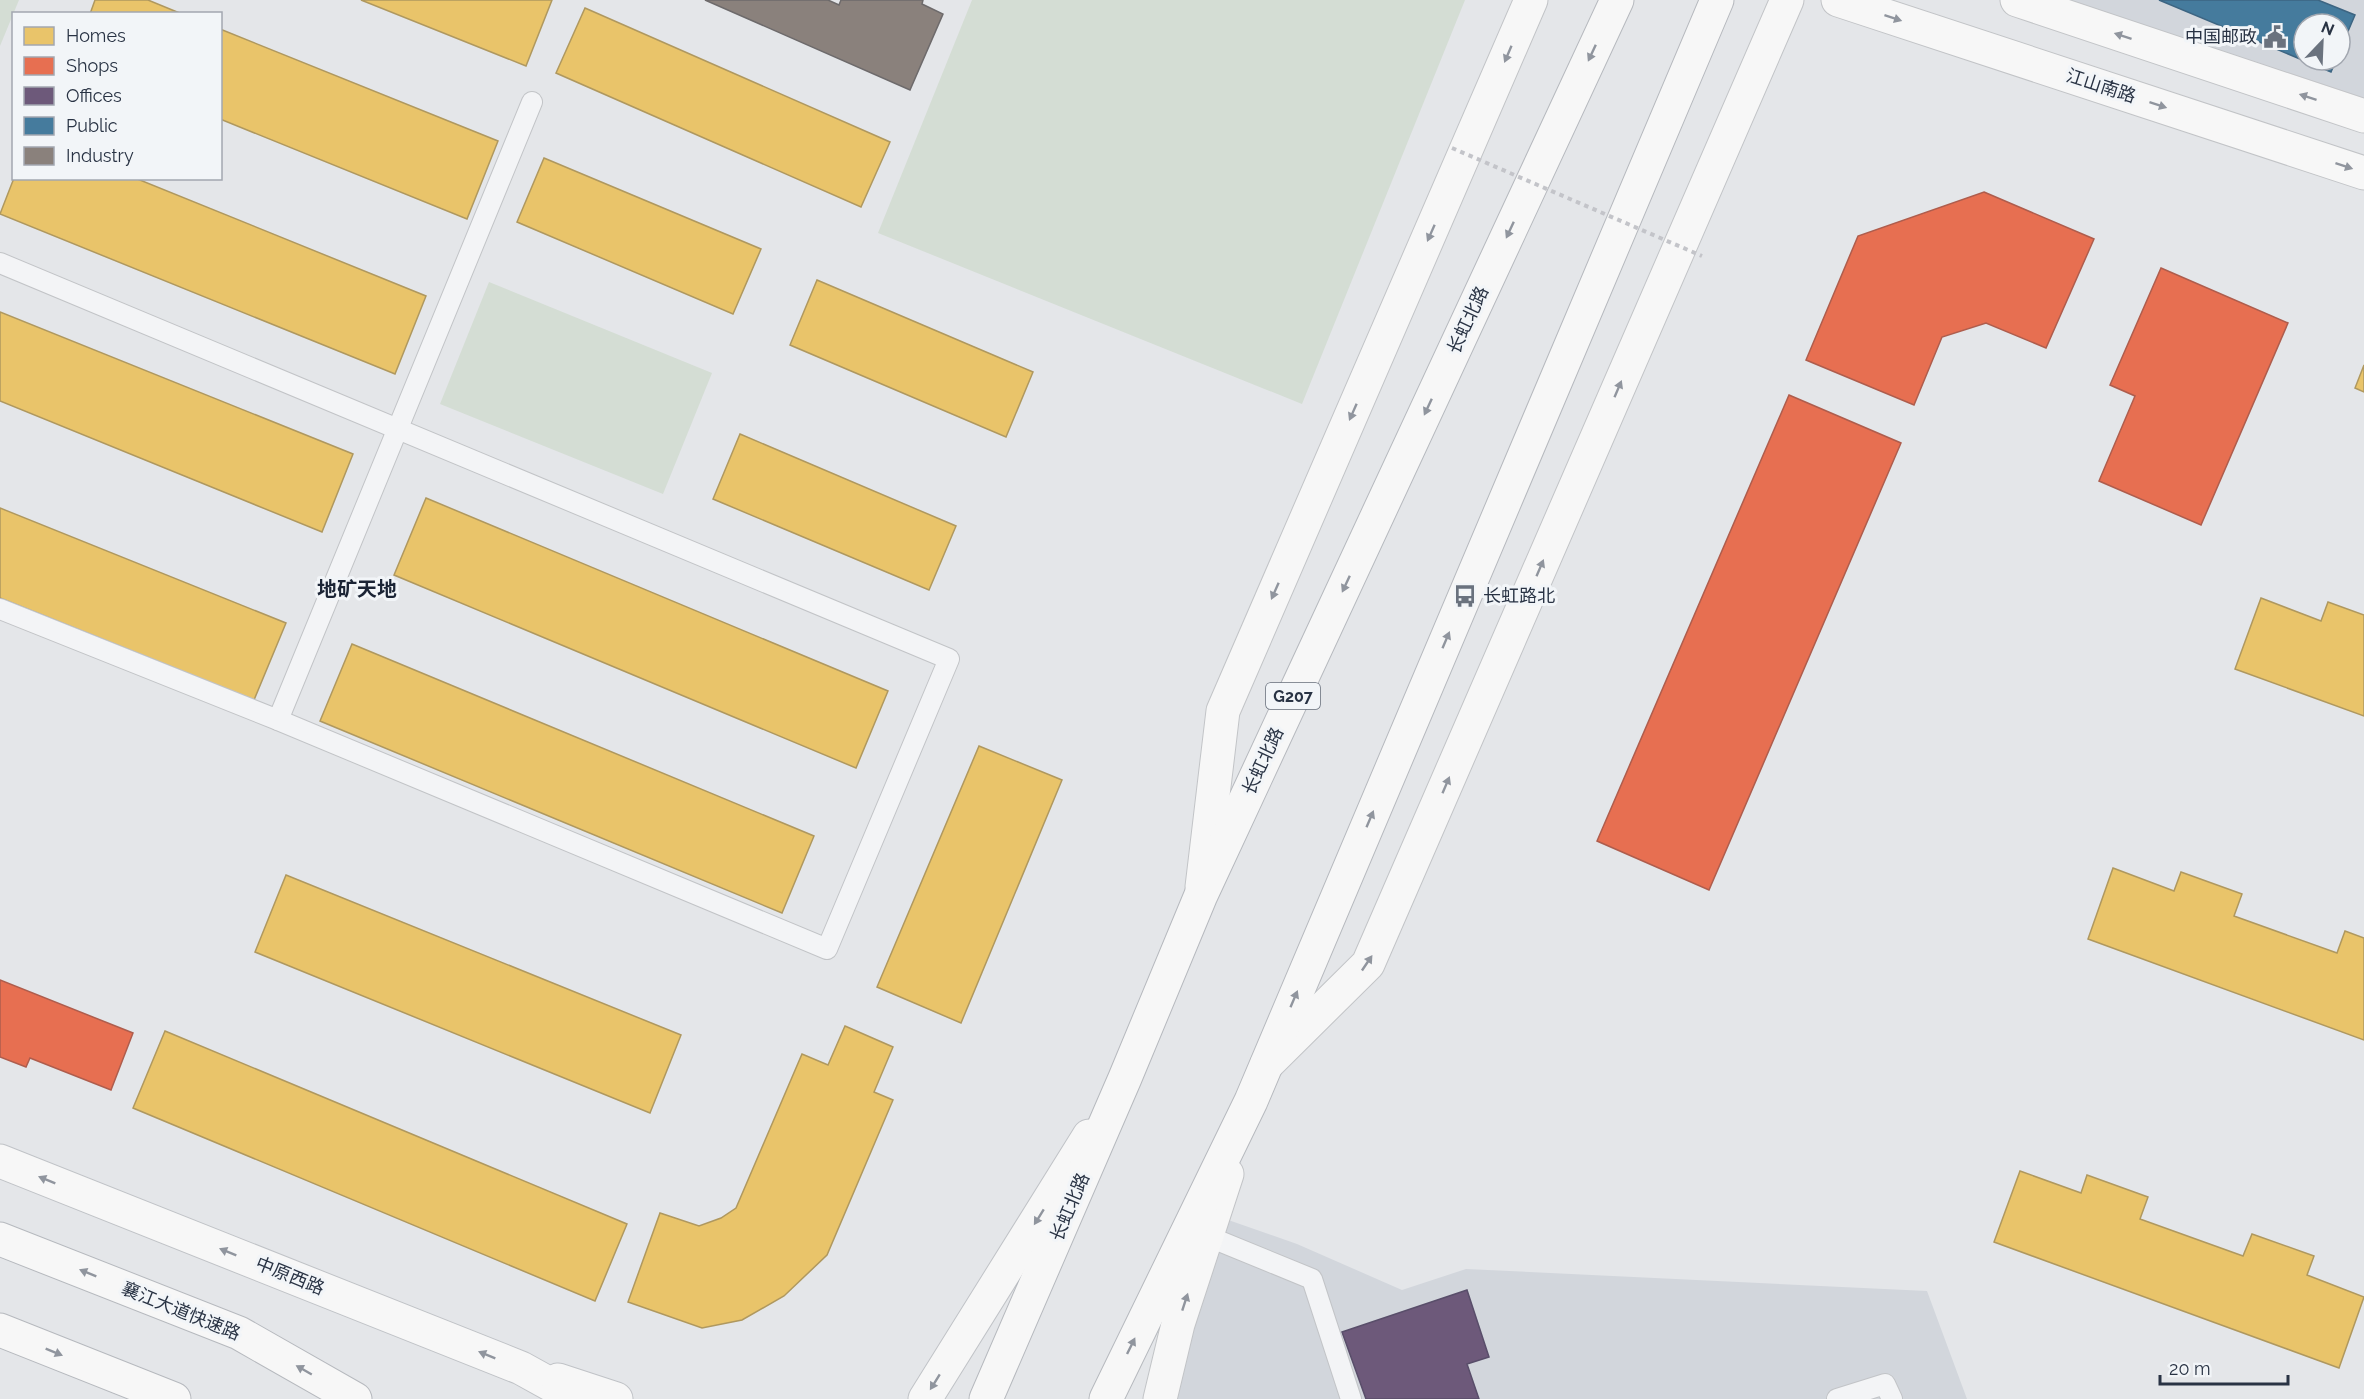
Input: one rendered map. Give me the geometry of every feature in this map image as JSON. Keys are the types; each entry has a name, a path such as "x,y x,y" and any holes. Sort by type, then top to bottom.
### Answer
{"main road":[{"path":"1201,895 1223,711 1531,0"},
{"name":"长虹北路","path":"986,1399 1125,1078 1201,895 1617,0"},
{"path":"1106,1399 1251,1101 1717,0"},
{"path":"1267,1064 1368,964 1787,0"},
{"name":"江山南路","path":"1838,0 2364,173"},
{"path":"2017,0 2364,116"},
{"path":"925,1399 1125,1078"},
{"path":"1160,1399 1178,1324 1251,1101"},
{"name":"中原西路","path":"0,1161 521,1368 577,1399"},
{"name":"襄江大道快速路","path":"0,1239 239,1333 355,1399"},
{"path":"0,1330 174,1399"},
{"path":"521,1368 616,1399"}],"lane":[{"path":"278,720 532,102"},
{"path":"0,263 948,659 827,949 278,720 0,609"},
{"path":"1207,1236 1312,1279 1352,1399"},
{"path":"1836,1399 1885,1384 1892,1399"}],"path":[{"path":"1452,148 1702,256"}],"shaded area":[{"path":"0,0 19,0 12,12 0,46"},
{"path":"972,0 1465,0 1302,404 878,233"},
{"path":"2028,0 2364,0 2364,110"},
{"path":"489,282 712,373 663,494 440,404"},
{"path":"1214,1215 1297,1244 1402,1290 1466,1269 1927,1291 1967,1399 1160,1399"}],"building: Homes":[{"path":"95,0 148,0 177,12 91,12"},
{"path":"361,0 552,0 526,66"},
{"path":"585,8 890,142 861,207 556,73"},
{"path":"222,30 498,141 467,219 222,120"},
{"path":"544,158 761,249 733,314 517,222"},
{"path":"13,180 140,180 426,296 395,374 0,214"},
{"path":"817,280 1033,372 1006,437 790,345"},
{"path":"0,312 353,454 322,532 0,401"},
{"path":"2364,365 2364,392 2355,388"},
{"path":"740,434 956,526 929,590 713,499"},
{"path":"426,498 888,691 856,768 394,575"},
{"path":"0,508 286,623 254,700 0,598"},
{"path":"2261,598 2321,621 2328,602 2364,615 2364,716 2235,669"},
{"path":"352,644 814,836 782,913 320,721"},
{"path":"979,746 1062,780 961,1023 877,987"},
{"path":"2113,868 2174,891 2181,872 2242,894 2234,916 2337,953 2345,931 2364,938 2364,1040 2088,939"},
{"path":"286,875 681,1035 650,1113 255,952"},
{"path":"845,1026 893,1047 874,1092 893,1100 827,1255 784,1296 742,1320 702,1328 628,1302 660,1213 699,1226 721,1218 736,1208 802,1054 828,1065"},
{"path":"165,1031 627,1224 595,1301 133,1108"},
{"path":"2020,1171 2081,1193 2087,1175 2148,1197 2140,1219 2243,1256 2252,1234 2314,1256 2307,1275 2364,1297 2339,1368 1994,1242"}],"building: Shops":[{"path":"1984,192 2094,239 2046,348 1986,323 1942,337 1914,405 1806,360 1858,236"},
{"path":"2161,268 2288,323 2201,525 2099,481 2135,396 2110,385"},
{"path":"1789,395 1901,443 1709,890 1597,841"},
{"path":"0,980 133,1033 111,1090 30,1058 26,1067 0,1057"}],"building: Offices":[{"path":"1467,1290 1489,1357 1467,1364 1479,1399 1366,1399 1342,1332"}],"building: Public":[{"name":"中国邮政","path":"2159,0 2318,0 2348,12 2292,12 2292,56"}],"building: Industry":[{"path":"705,0 828,0 839,5 841,0 923,0 922,4 943,14 910,90"}],"place":[{"name":"中国邮政","path":"2275,37"},
{"name":"长虹路北","path":"1465,596"}],"district":[{"name":"地矿天地","path":"357,589"}]}
